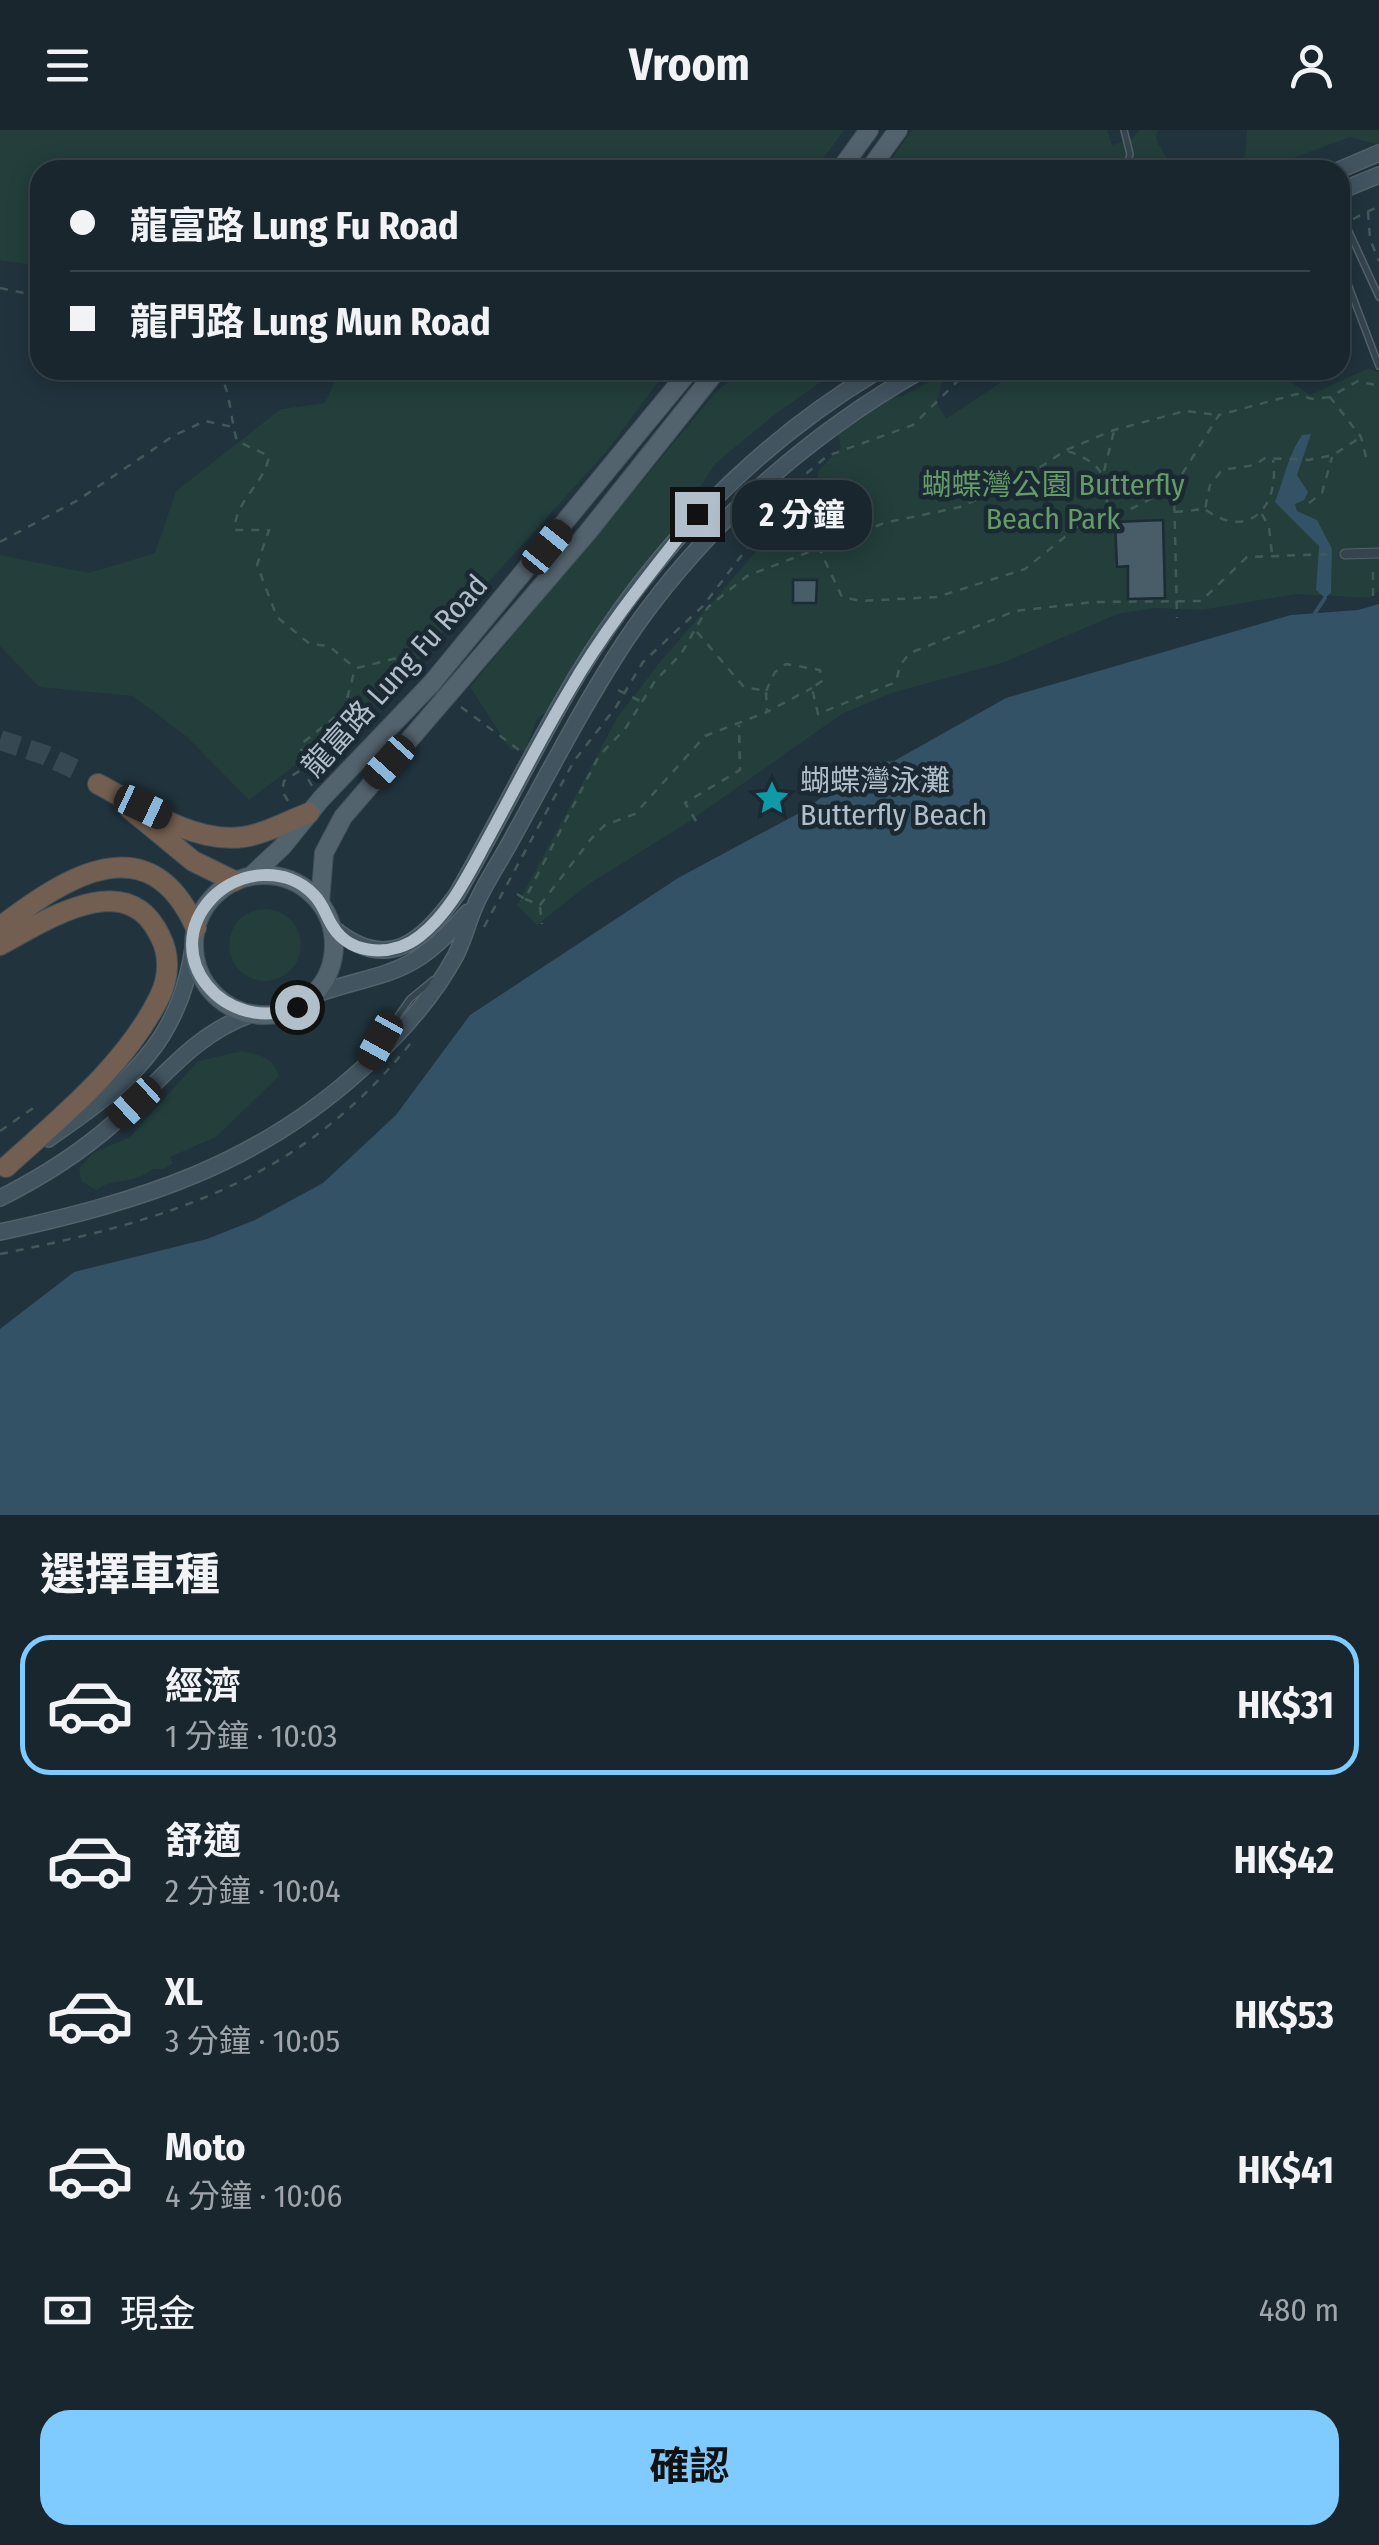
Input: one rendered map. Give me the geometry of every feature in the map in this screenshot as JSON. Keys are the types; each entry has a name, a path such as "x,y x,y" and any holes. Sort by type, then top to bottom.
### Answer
{"highway":[{"path":"243,879 192,862 90,778 180,825 216,837 253,835 304,810"},
{"path":"0,927 74,879 118,866 152,873 169,884 181,898 195,935"},
{"path":"0,946 80,904 110,900 135,909 152,924 164,947 168,970 160,996 128,1044 77,1101 3,1168"}],"main road":[{"path":"847,160 869,130"},
{"path":"876,160 898,130"},
{"path":"1350,165 1379,153"},
{"path":"1350,187 1379,174"},
{"name":"龍富路 Lung Fu Road","path":"3,1168 82,1115 156,1046 182,1002 195,935 207,904 282,848 304,810 431,684 682,380"},
{"name":"龍富路 Lung Fu Road","path":"320,902 324,853 342,818 588,532 709,380"},
{"path":"333,928 362,948 380,952 398,949 429,928 457,894 580,672 697,514 775,442 831,398 862,380"},
{"path":"0,1232 106,1208 193,1179 273,1137 368,1063 411,1017 447,969 476,903 592,695 657,599 719,528 771,478 841,422 906,380"},
{"path":"243,879 291,880 320,902 333,928 332,968 313,995"},
{"path":"0,1198 80,1151 201,1038 252,1014 284,1012 313,995 412,965 476,903"},
{"path":"195,935 194,961 211,991 232,1007 252,1014"}],"street":[{"path":"1346,554 1376,553"}],"lane":[{"path":"1124,130 1128,160"},
{"path":"1350,234 1379,297"},
{"path":"1350,285 1376,341 1379,366"}],"path":[{"path":"1379,206 1368,212 1370,239 1379,261"},
{"path":"0,288 30,296"},
{"path":"222,380 237,441 269,456 267,467 246,493 235,530 268,530 257,565 277,617 310,644 329,646 355,668"},
{"path":"525,898 599,756 625,729 696,630 708,607 748,576 884,523 960,507 1023,480 1066,450 1114,430 1185,411 1218,415 1297,394 1312,399 1330,397 1358,381 1378,388"},
{"path":"1330,397 1360,437 1366,458"},
{"path":"818,546 842,597 861,601 937,598 1025,569 1082,524 1155,500 1174,487 1218,415"},
{"path":"0,542 78,500 174,436 205,421 233,428"},
{"path":"1109,514 1103,473 1114,430"},
{"path":"1205,509 1210,485 1222,470 1278,457 1310,460 1333,456 1360,437"},
{"path":"1066,450 1091,460 1103,473"},
{"path":"1310,503 1322,493 1333,456"},
{"path":"1175,512 1205,509 1221,521 1244,522 1261,513 1276,480 1272,458"},
{"path":"1174,487 1176,618"},
{"path":"1261,513 1270,527 1272,555"},
{"path":"1372,596 1376,553"},
{"path":"812,688 818,714 896,682 900,665 910,653 1014,611 1094,602 1201,601 1247,557 1346,554"},
{"path":"355,668 405,656 473,601 484,595 488,600"},
{"path":"696,630 744,687 766,691"},
{"path":"542,924 540,906 605,825 635,814 705,736 768,712 812,688 822,681 820,670 786,664 775,672 766,691 768,712"},
{"path":"309,781 302,770 302,744 344,710 355,668"},
{"path":"618,690 642,702"},
{"path":"456,703 522,752"},
{"path":"696,821 684,803 740,770 739,723"},
{"path":"302,770 282,787 286,800 304,810"},
{"path":"517,894 540,906"},
{"path":"0,1131 36,1106"}],"green space":[{"path":"0,130 844,130 822,160 30,160 30,264 0,260"},
{"path":"912,130 1107,130 1112,145 1132,139 1139,130 1158,130 1156,139 1168,160 891,160"},
{"path":"1247,130 1379,130 1379,145 1350,137 1288,160 1245,160"},
{"name":"蝴蝶灣公園 Butterfly Beach Park","path":"1369,368 1379,373 1379,590 1369,598 1296,594 1202,610 1155,608 1118,614 1005,662 892,693 842,714 687,823 589,884 537,925 517,905 617,718 660,662 800,501 820,490 817,472 841,448 837,431 852,407 902,396 933,380 942,380 937,402 946,419 1004,380 1288,380 1310,395 1350,380"},
{"path":"335,380 660,380 606,452 382,700 249,800 187,737 133,696 39,687 0,646 0,555 89,573 155,553 176,491 281,409 325,403"},
{"path":"731,380 824,380 715,464 672,531 589,639 552,707 537,719 525,751 510,749 470,687 717,391"},
{"path":"265,909 290,920 301,945 290,970 265,981 240,970 229,945 240,920"},
{"path":"242,1051 269,1061 279,1076 216,1137 170,1157 173,1163 164,1169 152,1169 96,1190 81,1181 79,1169 93,1153 130,1137 198,1061"}],"water":[{"path":"1311,434 1297,475 1308,492 1304,500 1295,504 1297,511 1317,520 1332,549 1331,593 1325,598 1316,590 1319,546 1275,502 1297,443 1302,435"},
{"path":"1379,604 1379,1515 0,1515 0,1329 74,1272 207,1239 255,1220 323,1183 396,1115 470,1015 678,878 801,812 870,763 894,761 1006,698 1291,615 1358,610"}],"building":[{"path":"1163,520 1165,598 1128,599 1128,566 1117,567 1115,522"},
{"path":"793,580 817,580 816,603 793,603"}],"waterway":[{"path":"1315,613 1325,598"}],"tunnel":[{"path":"0,740 81,772"}],"place":[{"name":"蝴蝶灣泳灘 Butterfly Beach","path":"772,798"}],"route":[{"path":"297,1007 272,1015 252,1014 232,1007 211,991 194,961 196,928 207,904 234,882 264,874 278,876 313,894 333,928 362,948 389,951 419,937 457,894 600,640 697,514"}]}
